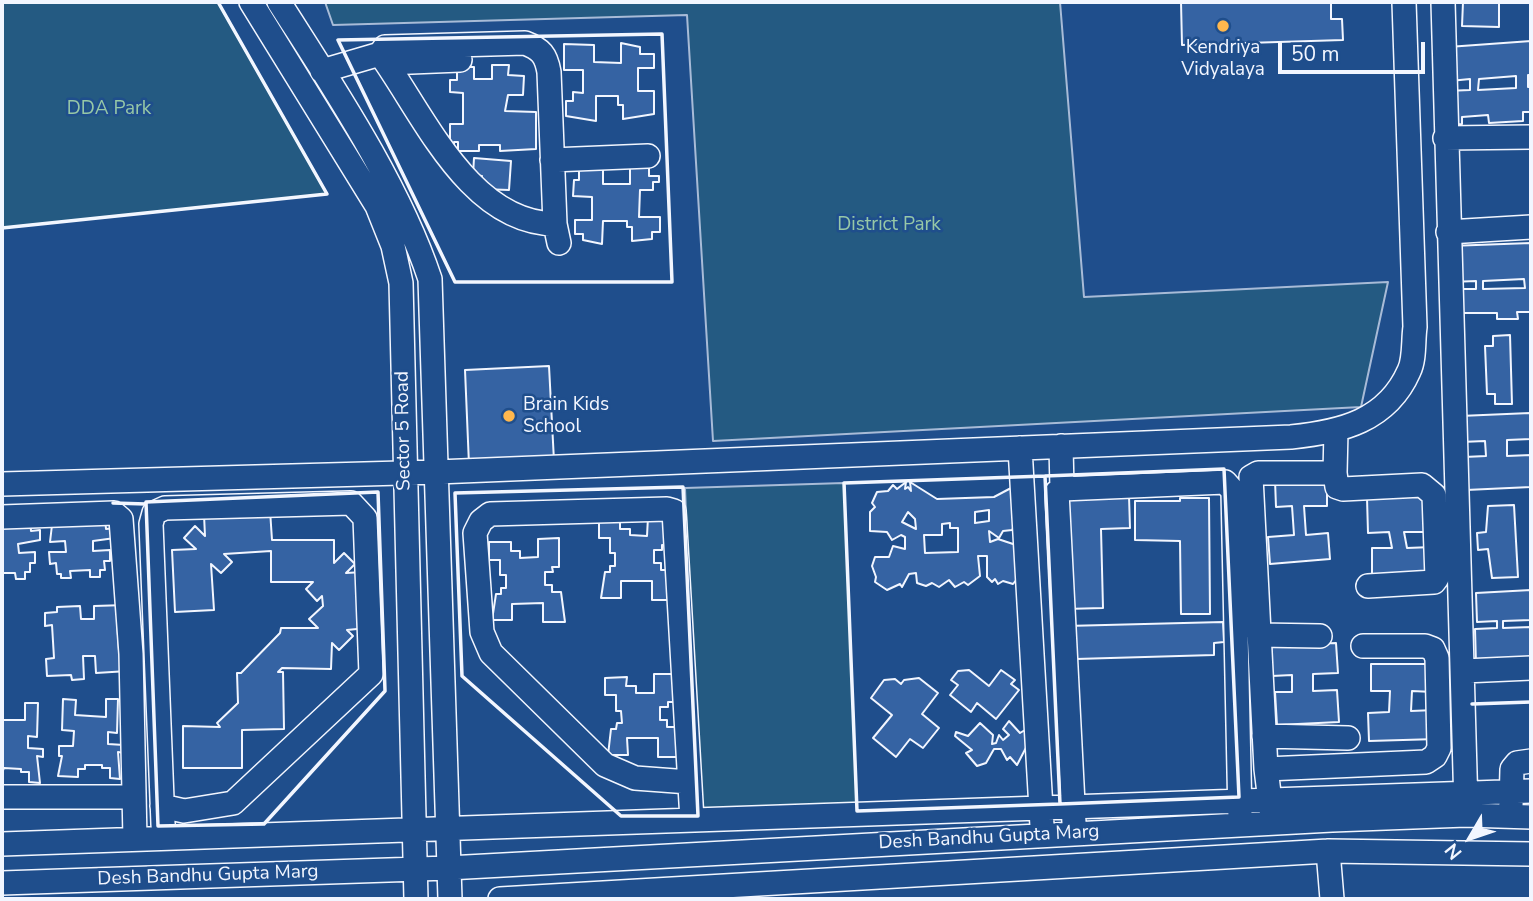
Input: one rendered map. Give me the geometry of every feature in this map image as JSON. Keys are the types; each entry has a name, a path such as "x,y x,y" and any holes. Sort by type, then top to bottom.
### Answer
{"street":[{"name":"Sector 5 Road","path":"251,2 377,206 393,246 401,283 416,899"},
{"name":"Sector 5 Road","path":"279,2 397,199 418,244 430,279 450,899"},
{"path":"2,484 437,472 1291,437 1336,431 1368,420 1393,399 1410,369 1415,327 1404,2"},
{"path":"1443,2 1466,804 1521,791"},
{"path":"525,43 546,56 557,234 541,224 502,211 457,170 383,59 385,47 525,43"},
{"path":"322,71 383,59 478,59"},
{"path":"1445,138 1531,137"},
{"path":"552,160 648,156"},
{"path":"1448,232 1531,228"},
{"path":"1336,431 1337,487 1343,489 1422,485 1434,495 1437,578 1434,582 1368,586"},
{"path":"1061,446 1062,489"},
{"path":"1020,448 1042,835"},
{"path":"1271,812 1264,736 1251,477 1258,473 1335,473"},
{"path":"2,844 448,827 1073,809 1240,813 1233,491 1231,485 1226,482 1062,489 1057,492 1055,499 1073,809 1075,834"},
{"path":"162,806 184,811 233,803 371,674 365,518 351,503 165,508 153,513 151,524 162,806 164,837"},
{"path":"689,782 635,778 605,765 491,653 482,632 475,533 481,521 490,514 667,509 674,511 692,820"},
{"path":"2,517 114,513 121,519 131,654 135,839"},
{"path":"1259,635 1320,636"},
{"path":"1266,769 1426,762 1435,756 1439,748 1438,684 1437,658 1433,649 1425,646 1363,646"},
{"path":"1464,671 1531,668"},
{"path":"1264,736 1348,737"},
{"path":"1521,817 1521,791 1512,769 1517,763 1531,761"},
{"path":"2,797 134,797"},
{"name":"Desh Bandhu Gupta Marg","path":"2,883 415,867 448,868 1075,834 1240,813 1466,804 1521,817"},
{"path":"1328,851 1332,899"},
{"name":"Desh Bandhu Gupta Marg","path":"500,899 817,891 1328,851 1531,854"}],"green space":[{"name":"DDA Park","path":"2,2 218,2 327,194 2,228"},
{"name":"District Park","path":"325,2 1060,2 1084,297 1388,282 1361,407 713,441 687,15 333,25"},
{"path":"844,483 857,811 698,816 685,488"}],"building":[{"path":"1181,2 1331,2 1331,19 1342,19 1343,40 1182,45"},
{"path":"1463,2 1499,2 1499,27 1462,26"},
{"path":"1531,41 1531,75 1528,75 1528,87 1531,87 1531,112 1523,112 1523,121 1489,123 1488,115 1462,117 1462,124 1448,125 1446,91 1470,90 1470,79 1450,81 1448,47","holes":["1516,76 1516,88 1478,90 1479,79"]},
{"path":"621,43 640,47 640,54 654,54 654,68 638,68 638,91 654,91 654,114 623,119 623,105 618,105 618,96 596,96 596,121 566,116 566,101 573,101 573,92 583,93 583,70 564,70 564,44 594,45 594,62 621,63"},
{"path":"492,65 509,65 508,75 524,76 523,95 508,95 505,111 536,112 536,149 500,151 500,145 479,145 479,151 458,151 458,142 454,142 454,151 450,151 450,124 463,124 463,93 450,92 450,80 457,80 457,67 474,67 474,79 492,79"},
{"path":"474,158 511,161 509,190 481,189 482,176 473,175"},
{"path":"630,164 649,168 649,176 659,176 659,182 653,182 653,190 640,190 639,217 660,217 660,232 652,232 652,239 632,241 632,227 627,227 627,221 603,221 602,244 583,240 583,234 575,234 575,220 592,220 592,197 573,196 574,180 579,180 579,166 603,166 603,184 630,184"},
{"path":"1531,243 1531,312 1517,312 1518,319 1497,319 1497,313 1459,313 1458,289 1476,289 1476,281 1451,282 1449,246","holes":["1524,279 1525,288 1483,289 1483,281"]},
{"path":"1510,335 1512,404 1495,404 1495,394 1487,394 1485,346 1493,346 1493,336"},
{"name":"Brain Kids School","path":"549,366 554,461 469,465 465,370"},
{"path":"1530,413 1531,439 1507,440 1507,456 1531,455 1531,487 1466,490 1464,457 1486,456 1485,441 1461,442 1460,416"},
{"path":"1327,479 1327,506 1304,506 1306,535 1328,533 1330,559 1270,564 1268,537 1294,535 1292,506 1276,507 1275,480"},
{"path":"906,482 905,489 908,487 911,491 910,482 937,499 994,497 1011,488 1021,516 1012,530 1003,531 999,538 989,531 990,542 998,539 1019,546 1021,574 1013,584 1003,581 998,584 995,579 992,582 987,577 987,556 978,556 980,576 968,585 964,582 955,587 949,580 939,587 932,583 926,586 917,583 916,573 909,574 902,587 900,584 887,590 875,582 872,566 875,557 889,557 893,546 905,549 905,537 901,535 892,540 887,532 870,531 870,512 875,507 872,503 877,492 888,491 893,485 897,489","holes":["989,510 989,521 975,523 975,512","908,512 915,519 916,529 902,522","950,523 950,528 958,528 958,552 925,553 924,535 942,535 942,524"]},
{"path":"1129,496 1130,528 1101,529 1103,608 1065,609 1062,502 1069,502 1069,499"},
{"path":"1428,496 1429,532 1404,532 1407,548 1432,547 1433,581 1372,582 1372,548 1392,548 1389,532 1368,533 1367,498"},
{"path":"1180,498 1209,498 1210,614 1181,614 1180,541 1135,540 1135,501 1180,501"},
{"path":"1514,505 1518,577 1492,578 1488,549 1478,550 1477,533 1486,532 1488,506"},
{"path":"270,510 272,540 334,540 334,563 344,553 355,564 346,573 363,572 367,628 347,630 353,636 339,650 332,643 331,669 282,668 278,672 283,672 284,729 242,730 242,768 183,768 183,726 220,727 217,723 238,703 237,673 241,673 280,633 281,628 318,628 309,619 323,606 322,596 317,601 306,589 313,582 271,582 271,551 224,554 232,562 221,573 211,564 214,610 175,612 172,550 196,549 184,538 195,526 205,536 204,515"},
{"path":"668,516 669,545 662,545 662,550 654,550 654,563 661,563 661,570 670,570 675,600 652,600 652,581 621,581 621,598 601,598 605,572 610,572 610,566 615,566 615,553 610,553 610,538 599,538 599,520 620,520 620,529 630,529 630,535 647,536 648,517"},
{"path":"105,519 106,529 115,528 115,538 93,541 93,551 110,550 110,561 104,561 105,570 100,570 100,577 90,577 90,570 70,571 71,578 61,578 61,574 57,574 56,563 50,564 49,552 66,552 65,541 50,542 52,525"},
{"path":"30,521 31,531 40,530 40,540 18,544 19,553 35,552 35,563 30,563 30,572 25,572 25,579 16,579 15,573 2,573 2,526"},
{"path":"559,538 559,567 552,567 553,572 545,572 545,585 552,585 552,592 561,592 565,622 543,622 543,603 512,604 512,620 492,620 496,594 501,594 501,588 506,588 506,575 500,575 500,560 489,560 489,542 511,542 511,551 520,551 520,558 538,557 538,539"},
{"path":"1531,590 1531,620 1503,621 1503,628 1531,627 1531,663 1476,664 1475,629 1497,628 1497,621 1477,622 1476,593"},
{"path":"126,605 117,621 119,651 127,651 128,671 96,673 95,656 83,656 84,679 72,680 71,675 47,676 46,659 54,658 52,625 45,626 45,613 57,612 57,607 80,606 81,619 94,619 94,606"},
{"path":"1223,622 1224,642 1214,643 1214,655 1076,659 1066,626"},
{"path":"1336,643 1338,673 1313,674 1313,691 1337,690 1339,722 1277,725 1275,692 1292,692 1292,675 1272,676 1271,646"},
{"path":"1371,664 1433,664 1433,692 1412,691 1411,711 1435,710 1437,739 1369,741 1368,713 1389,712 1390,691 1371,691"},
{"path":"969,670 989,686 1001,670 1015,680 1011,684 1019,690 996,719 977,703 971,712 950,695 958,685 951,680 958,671"},
{"path":"654,674 674,674 675,702 668,702 668,707 660,707 660,720 667,720 667,727 676,727 681,757 658,757 658,738 627,738 628,755 608,755 611,729 616,729 617,723 622,723 621,711 616,711 616,695 605,695 605,678 627,677 626,686 636,686 636,693 654,693"},
{"path":"919,678 938,693 922,714 939,728 923,748 910,739 896,757 873,738 892,715 871,698 884,680 895,679 901,684 904,680"},
{"path":"63,699 76,700 75,715 106,717 106,699 118,699 117,733 108,732 108,744 124,745 124,753 118,752 120,779 110,778 110,768 102,768 102,765 85,765 85,769 78,769 78,777 58,776 62,756 59,756 59,746 73,746 74,731 62,730"},
{"path":"25,703 38,703 37,737 28,736 28,748 43,749 43,757 37,756 40,783 29,782 29,772 21,772 21,769 4,768 2,773 2,720 25,720"},
{"path":"1009,721 1020,733 1025,730 1031,738 1017,765 1010,757 1007,760 1001,749 994,749 986,763 977,766 966,753 972,750 955,736 956,732 968,736 980,723 993,735 992,744 996,743 999,735 1003,740 1009,735 1003,729"}],"wall":[{"path":"2,228 327,194 218,2"},
{"path":"662,34 672,282 455,282 338,40 662,34"},
{"path":"1224,469 1239,797 1060,804 1045,476 1224,469"},
{"path":"1045,476 1060,804 857,811 844,483 1045,476"},
{"path":"683,487 698,816 621,816 462,676 455,493 683,487"},
{"path":"378,492 385,691 264,824 158,826 146,502 378,492"},
{"path":"113,503 146,504"},
{"path":"1472,704 1531,702"}],"place":[{"name":"Kendriya Vidyalaya","path":"1223,26"},
{"name":"Brain Kids School","path":"509,416"}]}
